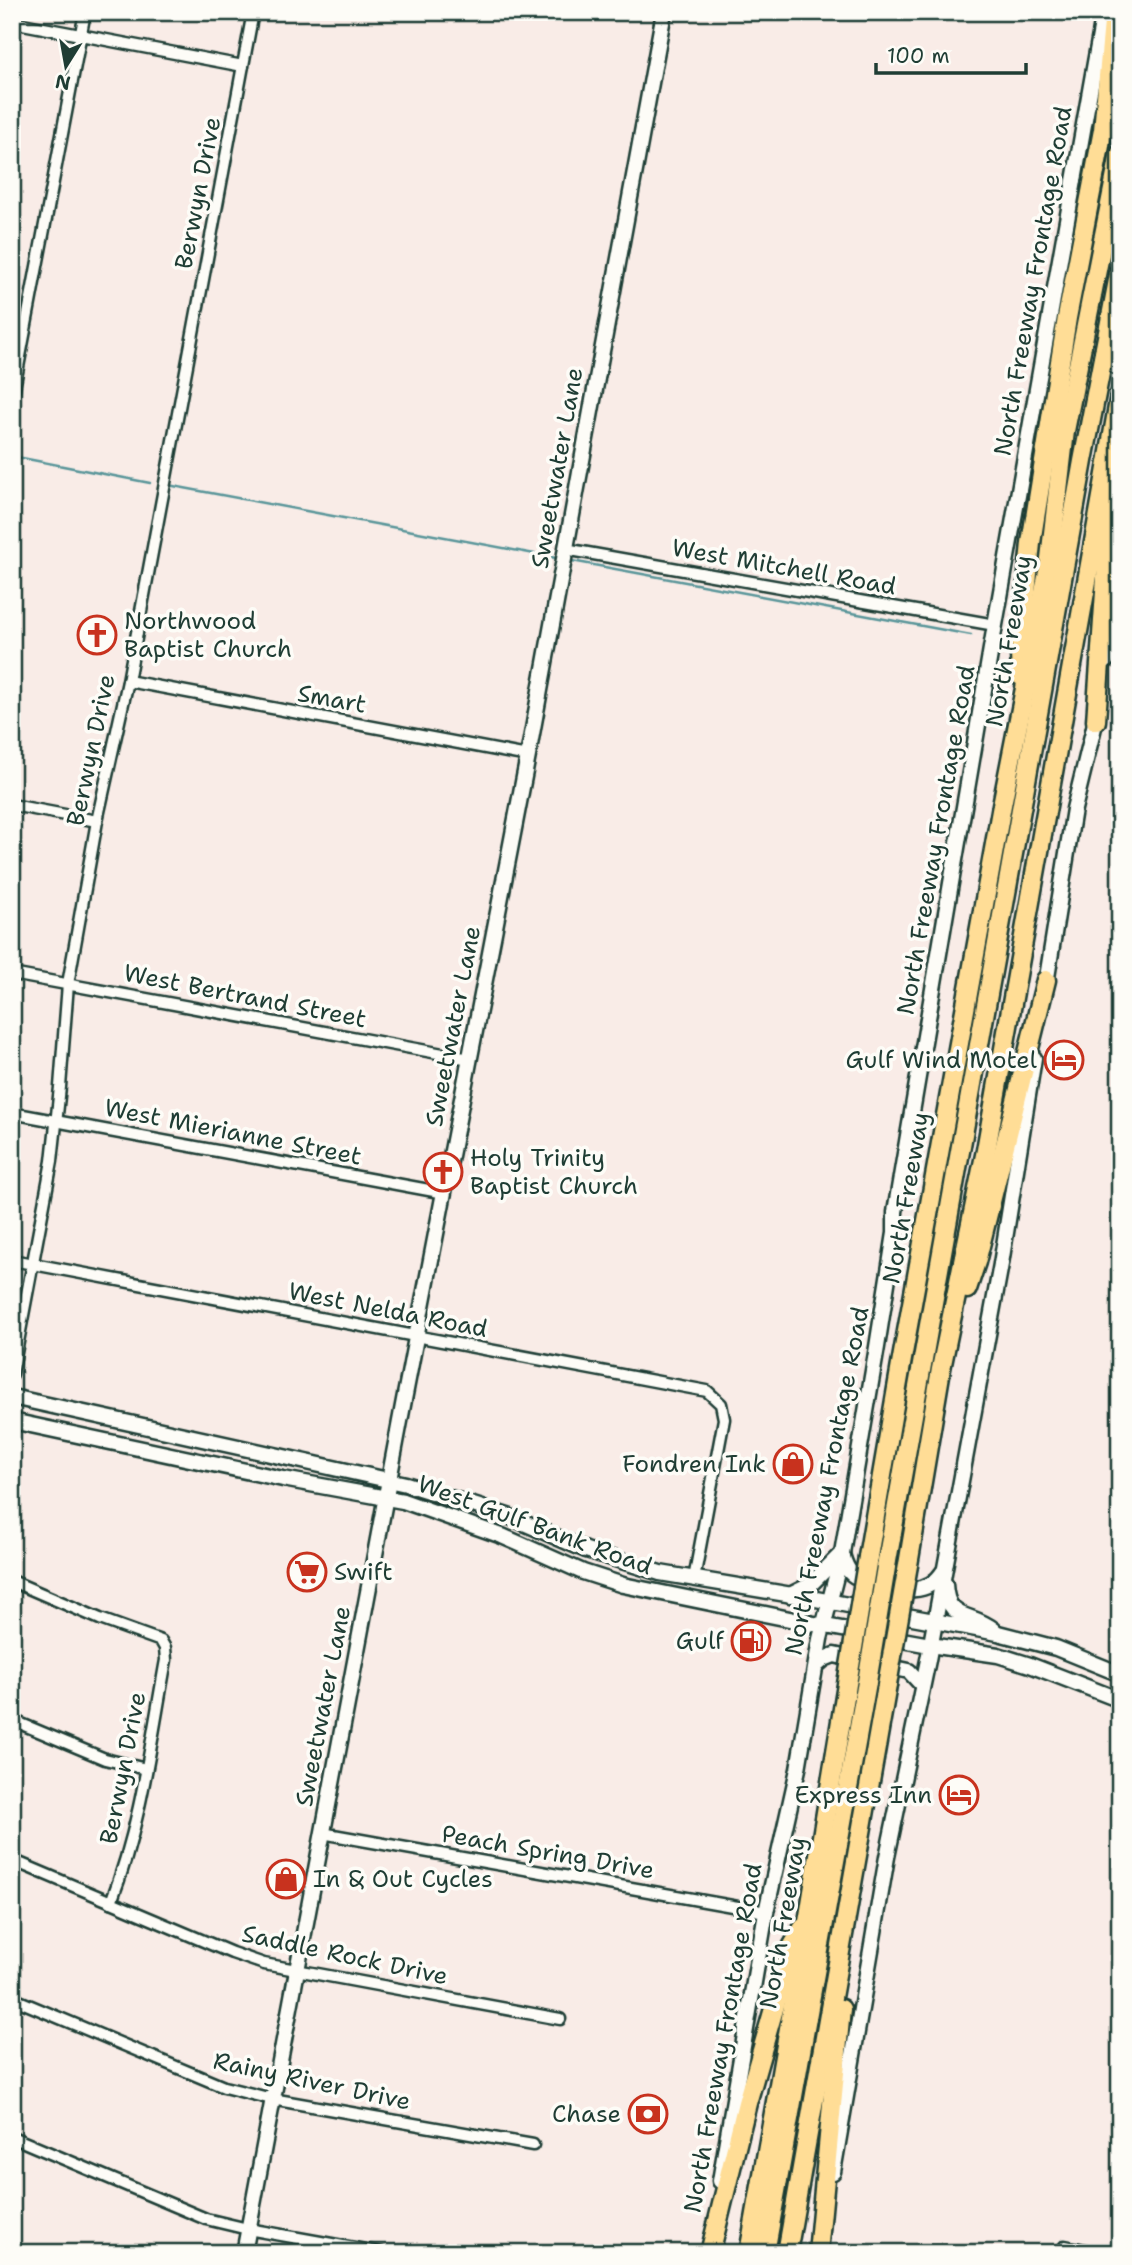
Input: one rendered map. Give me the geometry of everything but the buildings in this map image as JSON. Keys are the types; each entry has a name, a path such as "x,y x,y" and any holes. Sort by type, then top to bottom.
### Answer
{"highway":[{"path":"1023,707 1020,654 1031,543 1065,330 1103,130 1114,12"},
{"name":"North Freeway","path":"749,2253 951,1089 1002,805 1049,567 1065,431 1120,154"},
{"name":"North Freeway","path":"765,2253 1076,501 1120,270"},
{"path":"1096,721 1119,397"},
{"path":"787,2253 941,1369 986,1150 1119,397"},
{"path":"941,1369 976,1262 1046,980"},
{"path":"819,2253 854,1880"},
{"path":"709,2253 790,1950 809,1916"}],"main road":[{"name":"Sweetwater Lane","path":"244,2253 528,757 664,12"},
{"name":"North Freeway Frontage Road","path":"709,2253 766,1912 798,1769 824,1625 842,1553 895,1233 895,1212 995,625 1104,12"},
{"path":"819,2253 887,1857 930,1645 1001,1264 1074,809 1114,652 1120,593"},
{"name":"West Gulf Bank Road","path":"12,1397 390,1480 508,1516 621,1562 694,1579 831,1601 998,1633 1032,1641 1120,1674"},
{"name":"West Gulf Bank Road","path":"12,1421 283,1479 386,1497 474,1525 583,1572 623,1585 705,1603 998,1656 1030,1665 1120,1700"},
{"path":"775,1615 785,1594 810,1585 842,1553 850,1572 860,1578 895,1588 915,1590 928,1587 938,1580 944,1569"},
{"path":"944,1569 946,1597 951,1609 962,1616 983,1621 998,1633"},
{"path":"816,1666 834,1655 909,1671 922,1685"},
{"path":"1076,1682 1083,1659"}],"street":[{"path":"12,399 85,12"},
{"name":"Berwyn Drive","path":"12,1374 52,1161 68,984 97,821 128,681 253,12"},
{"path":"12,22 243,66"},
{"name":"West Mitchell Road","path":"565,549 995,625"},
{"name":"Smart","path":"128,681 528,757"},
{"path":"12,805 97,821"},
{"name":"West Bertrand Street","path":"12,974 470,1059"},
{"name":"West Mierianne Street","path":"12,1113 445,1193"},
{"name":"West Nelda Road","path":"12,1261 707,1391 721,1404 724,1419 694,1579"},
{"name":"Berwyn Drive","path":"12,1581 100,1619 161,1641 165,1648 166,1660 146,1769 127,1858 111,1902"},
{"path":"12,1720 105,1759 146,1769"},
{"name":"Peach Spring Drive","path":"322,1833 766,1912"},
{"name":"Saddle Rock Drive","path":"12,1860 264,1964 560,2019"},
{"name":"Rainy River Drive","path":"12,1998 202,2080 244,2093 533,2146"},
{"path":"12,2137 206,2219 382,2253"},
{"path":"1065,2246 1101,2253"}],"waterway":[{"path":"12,456 150,483"},
{"path":"168,485 556,558"},
{"path":"572,561 971,635"}],"place":[{"name":"Northwood Baptist Church","path":"97,635"},
{"name":"Gulf Wind Motel","path":"1064,1060"},
{"name":"Holy Trinity Baptist Church","path":"443,1172"},
{"name":"Fondren Ink","path":"793,1464"},
{"name":"Swift","path":"307,1572"},
{"name":"Gulf","path":"751,1641"},
{"name":"Express Inn","path":"959,1795"},
{"name":"In & Out Cycles","path":"286,1879"},
{"name":"Chase","path":"648,2114"}]}
